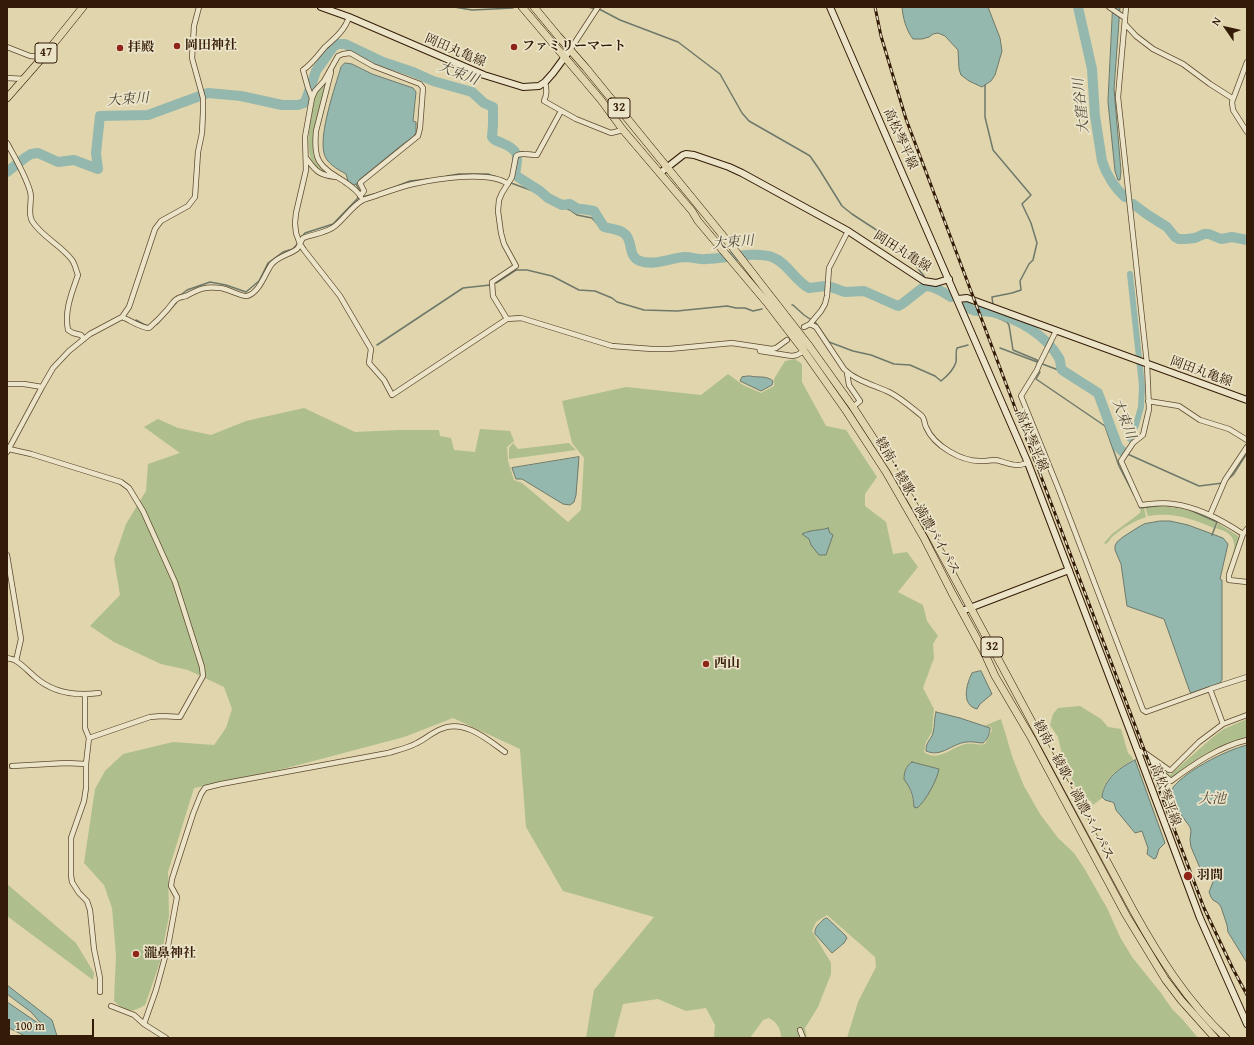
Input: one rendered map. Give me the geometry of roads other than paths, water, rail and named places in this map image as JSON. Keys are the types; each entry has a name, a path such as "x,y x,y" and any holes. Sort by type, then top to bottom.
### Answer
{"main road":[{"name":"岡田丸亀線","path":"321,7 349,17 484,76 523,87 539,86 545,82"},
{"name":"綾南・綾歌・満濃バイパス","path":"522,7 601,100 623,130 768,304 804,351 847,412 886,472 924,538 996,676 1032,739 1122,908 1165,979 1181,1000 1215,1038"},
{"name":"綾南・綾歌・満濃バイパス","path":"534,7 668,167 733,248 810,347 853,407 892,467 932,536 1152,944 1171,974 1187,995 1204,1016 1226,1038"},
{"name":"高松琴平線","path":"830,7 949,279"},
{"name":"47","path":"7,98 43,57 80,8"},
{"path":"545,82 570,50"},
{"name":"岡田丸亀線","path":"660,173 686,154 694,155 729,167 848,231 926,282 936,283 949,279"},
{"path":"949,279 958,299"},
{"name":"岡田丸亀線","path":"958,299 966,298 1247,400"},
{"name":"高松琴平線","path":"958,299 1028,462 1200,918 1247,1024"},
{"path":"962,611 1069,570"}],"street":[{"path":"89,738 150,717 180,717 203,676 202,667 175,582 143,511 129,488 121,482 30,454 8,451 53,368 69,351 90,334 123,316 129,307 155,228 161,221 188,206 195,197 198,152 202,133 202,96 194,67 192,48 194,26 199,7"},
{"path":"1126,7 1118,97 1149,409 1143,435 1133,443 1121,461 1142,505 1160,503 1188,506 1225,522 1243,534"},
{"path":"570,50 597,9"},
{"path":"1110,9 1124,19 1136,36 1153,49 1179,61 1232,98"},
{"path":"349,17 347,24 340,33 324,48 309,66 303,70 311,97 305,138 307,159 306,170 296,213 296,233 299,242 348,309 371,349 370,363 384,380 392,395 507,319 521,318 612,346 669,349 732,343 776,348 787,340"},
{"path":"7,47 30,56 43,57"},
{"path":"123,316 144,328 149,328 176,299 204,288 213,287 228,289 245,296 249,295 257,289 271,265 276,260 299,247 299,242 303,238 334,228 350,213 364,191 360,183 418,136 423,88 420,84 373,66 350,53 338,56 324,81 311,97"},
{"path":"1247,62 1232,98 1233,110 1247,132"},
{"path":"330,70 331,72 316,131 316,155 321,166 355,189 361,197"},
{"path":"7,78 24,78"},
{"path":"545,82 547,95 544,101 576,119 611,133 623,130"},
{"path":"507,319 493,296 492,282 516,266 504,244 501,233 498,211 499,200 512,177 517,155 537,155 561,110"},
{"path":"7,143 31,193 30,216 32,221 71,260 76,269 78,275 71,294 66,322 68,330 81,335 84,339"},
{"path":"307,159 312,166 324,175 338,178"},
{"path":"361,197 412,184 454,178 491,178 509,183"},
{"path":"804,327 812,322 825,304 829,268 848,231"},
{"path":"812,322 847,372 862,381 890,392 922,416 926,427 942,447 955,455 982,462 995,460 1018,465 1028,462"},
{"path":"1056,331 1037,370 1021,396 1059,490 1143,710 1146,712 1247,677"},
{"path":"759,347 760,351 792,356 804,351"},
{"path":"847,372 849,385 860,401 853,407"},
{"path":"7,384 24,384 42,387"},
{"path":"1148,401 1179,406 1200,420 1229,429 1247,440"},
{"path":"1210,515 1224,482 1247,447"},
{"path":"1247,529 1243,534 1229,580 1247,582"},
{"path":"7,555 20,639 16,661"},
{"path":"7,658 16,661 50,688 85,695 99,693"},
{"path":"1210,689 1224,724"},
{"path":"85,695 85,728 89,738 86,764 86,788 84,801 71,838 71,875 72,882 79,893 87,901 90,910 94,949 100,978 100,992"},
{"path":"1137,750 1145,753 1169,770 1199,742 1224,724 1247,715"},
{"path":"144,1024 156,990 169,938 177,897 172,886 172,879 193,814 205,788 394,751 406,748 441,729 449,727 468,730 481,735 505,752"},
{"path":"1145,753 1158,770 1171,781 1193,764 1219,750 1247,740"},
{"path":"12,766 66,763 86,764"},
{"path":"111,1006 134,1015 144,1024 166,1038"},
{"path":"800,1030 802,1038"}],"water":[{"path":"902,7 988,7 1000,38 1002,51 995,75 991,81 982,87 969,81 961,75 959,69 958,50 945,36 938,33 922,39 913,39 905,24"},
{"path":"1113,7 1120,7 1114,89 1121,171 1120,180 1118,180 1115,171 1108,102"},
{"path":"345,63 352,64 372,74 413,88 416,92 413,121 416,122 416,133 354,185 348,181 346,174 327,160 324,153 323,144 326,122 332,98 341,67"},
{"path":"750,376 768,378 773,381 772,385 761,391 740,381 742,377"},
{"path":"579,457 576,495 574,502 570,505 563,504 522,479 516,479 512,468"},
{"path":"1170,521 1188,525 1223,538 1228,544 1220,579 1222,580 1222,680 1220,683 1192,693 1190,692 1164,619 1127,606 1121,564 1115,550 1117,542 1123,537 1144,524"},
{"path":"828,528 830,533 833,535 826,555 819,555 811,545 809,539 802,534 809,531"},
{"path":"981,671 992,694 980,704 977,709 972,707 969,703 966,694 972,673"},
{"path":"936,712 990,728 988,737 983,743 962,743 937,753 926,751 927,745 933,733"},
{"name":"大池","path":"1247,745 1247,963 1228,932 1221,907 1211,897 1209,892 1213,882 1203,875 1191,847 1190,827 1177,809 1170,792 1183,777 1204,763"},
{"path":"1135,760 1165,843 1159,849 1156,858 1154,859 1147,854 1148,848 1142,831 1135,833 1116,810 1114,803 1105,800 1102,797 1103,791 1109,779 1118,770"},
{"path":"912,762 939,769 931,790 917,808 914,807 911,792 904,779 906,769"},
{"path":"827,918 847,938 844,943 832,953 815,934 815,929 818,925"},
{"path":"7,985 52,1020 59,1038 29,1038 7,1027 7,1002 44,1027 31,1012 7,994"}],"waterway":[{"path":"454,7 472,10 513,8"},
{"path":"588,7 601,10 620,20 678,42 720,74 742,113 749,121 810,156 842,206 903,250 926,280"},
{"name":"大窪谷川","path":"1078,7 1092,69 1095,116 1102,161 1111,180 1125,197"},
{"name":"大束川","path":"7,172 26,157 31,154 38,153 58,162 74,160 98,169 96,153 100,116 148,115 208,93 241,96 282,105 298,105 304,103 316,71 333,47 338,44 345,44 383,62 413,72 433,81 472,92 484,103 493,107 492,137 508,146 517,155 515,174 548,198 562,205 570,204 578,209 594,211 604,227 619,230 626,235 632,253 636,259 640,261 651,263 685,257 713,259 748,255 765,255 783,263 804,285 809,288 826,286 845,292 864,291 898,306 925,286 935,288 951,297"},
{"path":"985,85 985,117 993,150 1031,195 1022,204 1031,223 1037,243 1033,260 1029,264 1020,281 1021,290 992,297 993,305"},
{"path":"447,176 459,174 488,174 507,181"},
{"path":"387,190 410,181 429,179"},
{"name":"大束川","path":"511,183 533,191 539,194 546,201 570,210 577,215 592,218 600,227 604,229 608,228"},
{"path":"356,184 361,193"},
{"path":"300,239 305,233 333,224 358,198 374,194"},
{"name":"大窪谷川","path":"1133,204 1167,227 1175,237 1179,239 1195,238 1204,234 1209,234 1221,239 1232,237 1247,240"},
{"path":"182,294 187,290 210,282 226,285 246,292 259,281 268,263 283,252 293,249 298,243"},
{"path":"496,283 516,270 527,270 552,276 579,290 595,291 612,298 617,302 644,310 677,311 727,306 745,308 753,311 762,309"},
{"path":"1130,274 1142,386 1141,407 1130,439"},
{"path":"377,345 463,288 490,285"},
{"path":"157,324 176,303"},
{"path":"792,305 816,323 829,342 894,364 910,365 935,376 941,381 950,373 955,365 957,348 968,345"},
{"name":"大束川","path":"966,306 972,310 988,311 1002,315 1021,323 1039,335 1053,349 1059,358 1062,370 1098,393 1118,447 1123,452"},
{"path":"994,310 996,317 1007,322 1009,325 1013,350 1037,360 1038,363"},
{"path":"136,320 145,325"},
{"name":"大束川","path":"1000,348 1061,371 1092,390 1099,397 1111,429"},
{"path":"1040,372 1036,379 1105,426 1119,466 1134,495"},
{"name":"大束川","path":"1113,449 1118,447"},
{"path":"1123,452 1199,486 1223,483"},
{"path":"1226,481 1233,475 1247,453"},
{"path":"1139,506 1140,508 1164,505 1184,508"},
{"path":"1190,510 1217,522 1212,535"}],"railway":[{"path":"875,7 881,36 906,119 1204,908 1247,995"}],"place":[{"name":"岡田神社","path":"177,46"},
{"name":"ファミリーマート","path":"514,47"},
{"name":"拝殿","path":"120,48"},
{"name":"西山","path":"706,664"},
{"name":"羽間","path":"1188,876"},
{"name":"瀧鼻神社","path":"136,954"}]}
